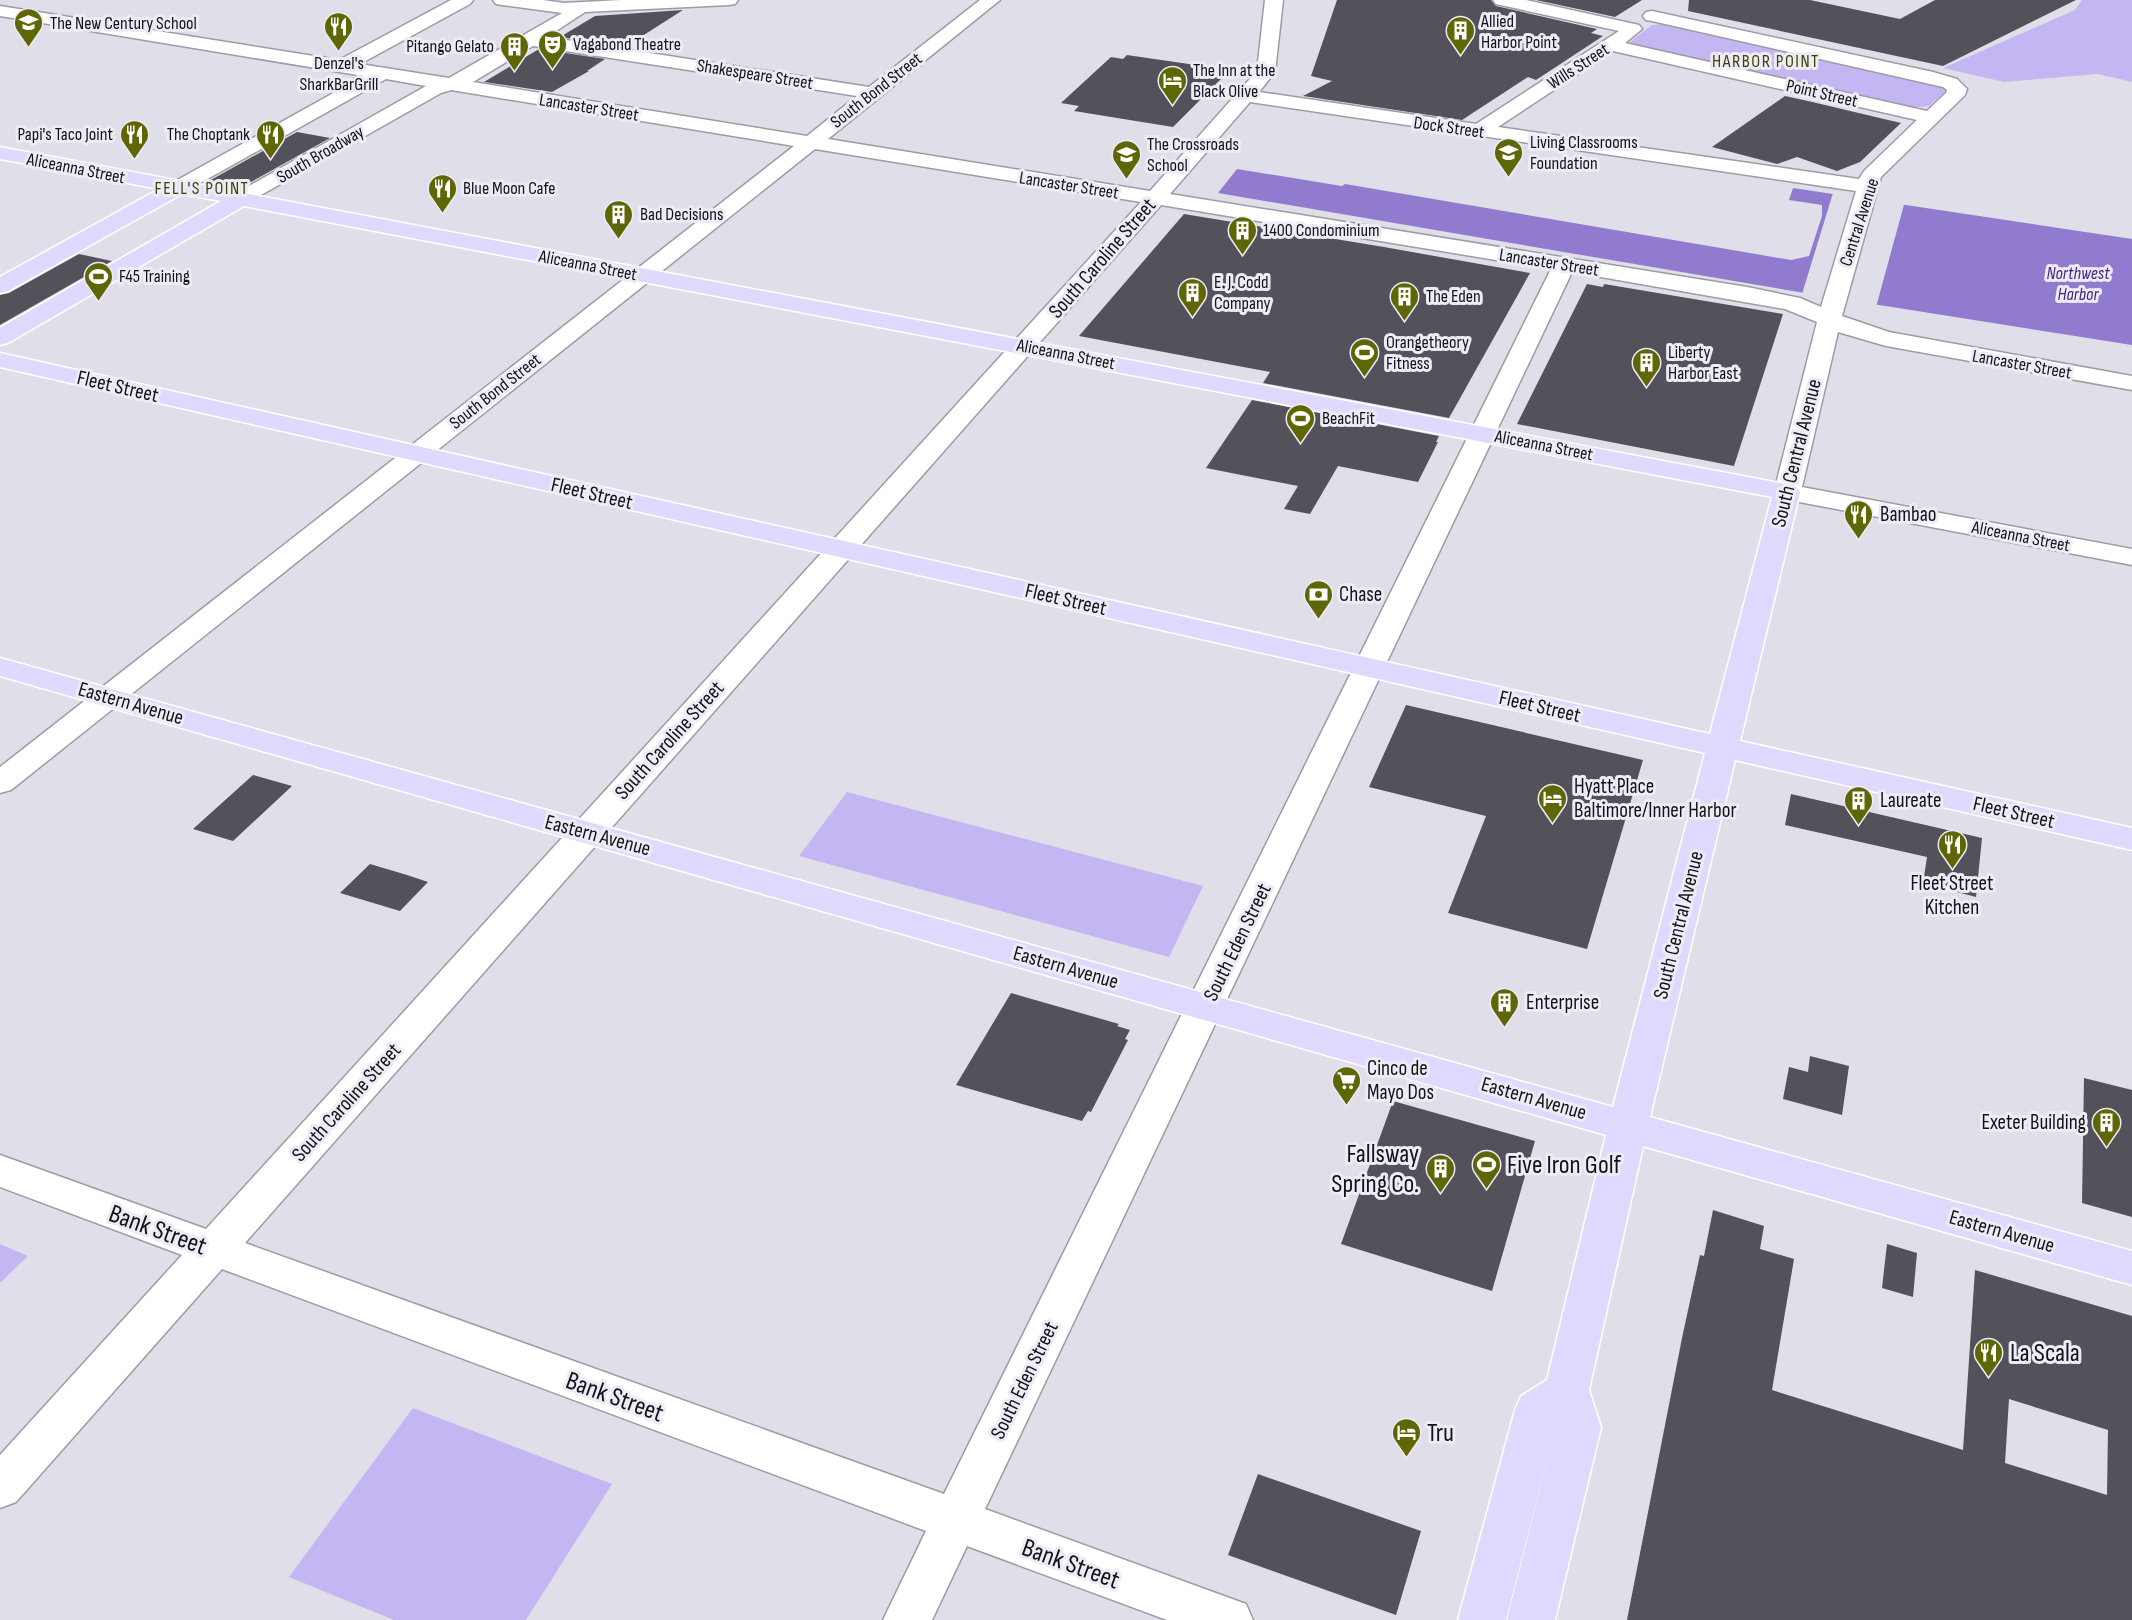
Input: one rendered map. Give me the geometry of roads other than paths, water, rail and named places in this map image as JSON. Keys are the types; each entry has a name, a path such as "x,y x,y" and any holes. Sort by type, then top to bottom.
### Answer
{"main road":[{"name":"Aliceanna Street","path":"0,153 1786,492"},
{"name":"South Broadway","path":"0,286 179,187"},
{"name":"South Broadway","path":"0,338 240,199"},
{"name":"Fleet Street","path":"0,360 2132,839"},
{"name":"South Central Avenue","path":"1566,1392 1628,1125 1786,492"},
{"name":"Eastern Avenue","path":"0,667 2132,1268"},
{"path":"1482,1620 1537,1410 1566,1392 1579,1427 1531,1620"}],"street":[{"path":"0,21 50,0"},
{"path":"342,66 464,0"},
{"path":"502,0 579,8 729,0"},
{"name":"South Bond Street","path":"0,783 991,0"},
{"name":"South Caroline Street","path":"0,1487 841,548 1025,346 1266,72 1274,0"},
{"path":"1502,0 1633,29"},
{"name":"Wills Street","path":"1479,131 1668,5"},
{"name":"South Broadway","path":"240,199 434,89 463,80 531,40 579,8"},
{"name":"Lancaster Street","path":"0,11 1565,264 1777,300 1805,307 1832,309 1886,339 2132,383"},
{"name":"Point Street","path":"1652,16 1933,78 1954,86"},
{"name":"Shakespeare Street","path":"531,40 873,93"},
{"name":"Point Street","path":"1609,45 1930,117"},
{"name":"South Broadway","path":"179,187 383,73"},
{"name":"Central Avenue","path":"1832,309 1871,176 1955,95 1957,92 1954,86"},
{"name":"Dock Street","path":"1245,96 1867,191"},
{"name":"South Eden Street","path":"907,1620 1565,264"},
{"name":"South Central Avenue","path":"1786,492 1832,309"},
{"name":"Aliceanna Street","path":"1786,492 2132,557"},
{"name":"Bank Street","path":"0,1171 1229,1620"}],"water":[{"name":"Northwest Harbor","path":"1237,169 1342,186 1345,184 1791,260 1809,256 1822,216 1822,205 1789,200 1793,188 2132,239 2132,345 1816,295 1218,193"}],"place":[{"name":"The New Century School","path":"29,48"},
{"name":"Denzel's SharkBarGrill","path":"339,52"},
{"name":"Allied Harbor Point","path":"1460,56"},
{"name":"Vagabond Theatre","path":"552,70"},
{"name":"Pitango Gelato","path":"515,72"},
{"name":"The Inn at the Black Olive","path":"1172,106"},
{"name":"Papi's Taco Joint","path":"134,160"},
{"name":"The Choptank","path":"271,160"},
{"name":"Living Classrooms Foundation","path":"1509,178"},
{"name":"The Crossroads School","path":"1126,180"},
{"name":"Blue Moon Cafe","path":"442,214"},
{"name":"Bad Decisions","path":"619,240"},
{"name":"1400 Condominium","path":"1242,256"},
{"name":"F45 Training","path":"98,302"},
{"name":"E. J. Codd Company","path":"1193,318"},
{"name":"The Eden","path":"1405,322"},
{"name":"Orangetheory Fitness","path":"1365,378"},
{"name":"Liberty Harbor East","path":"1647,388"},
{"name":"BeachFit","path":"1301,444"},
{"name":"Bambao","path":"1859,540"},
{"name":"Chase","path":"1318,620"},
{"name":"Hyatt Place Baltimore/Inner Harbor","path":"1553,824"},
{"name":"Laureate","path":"1859,826"},
{"name":"Fleet Street Kitchen","path":"1952,870"},
{"name":"Enterprise","path":"1505,1028"},
{"name":"Cinco de Mayo Dos","path":"1346,1106"},
{"name":"Exeter Building","path":"2107,1148"},
{"name":"Five Iron Golf","path":"1486,1190"},
{"name":"Fallsway Spring Co.","path":"1440,1194"},
{"name":"La Scala","path":"1989,1378"},
{"name":"Tru","path":"1406,1458"}],"district":[{"name":"HARBOR POINT","path":"1766,61"},
{"name":"FELL'S POINT","path":"202,188"}]}
